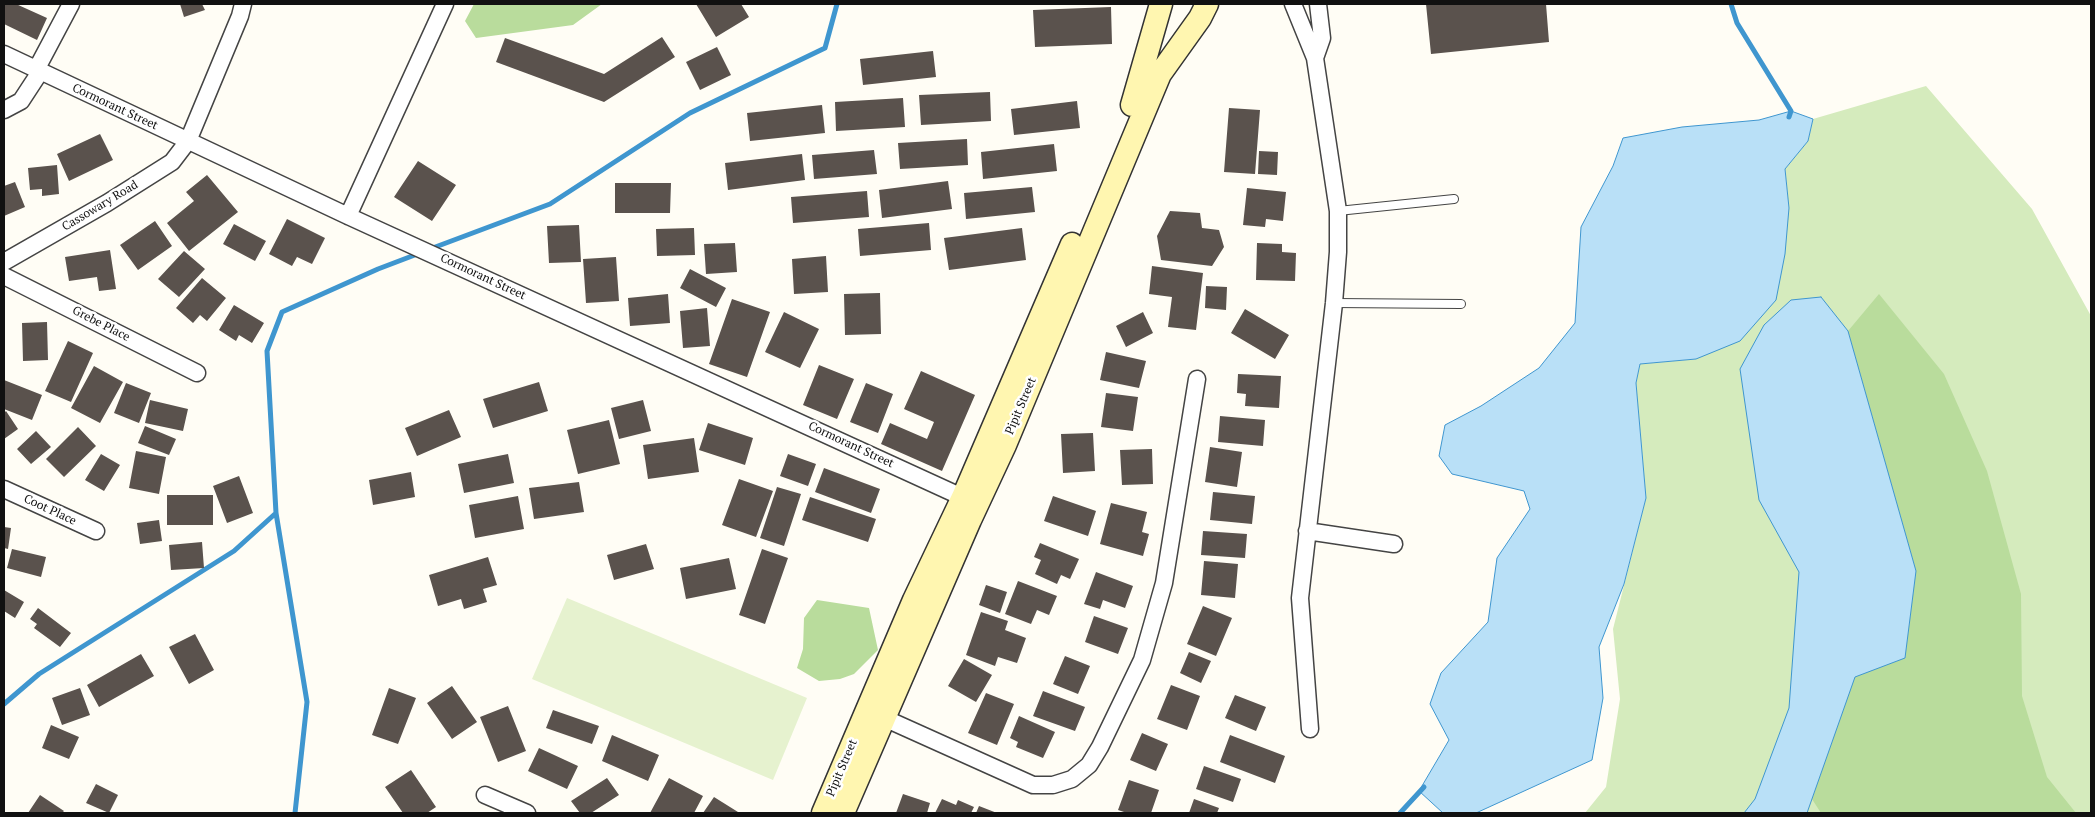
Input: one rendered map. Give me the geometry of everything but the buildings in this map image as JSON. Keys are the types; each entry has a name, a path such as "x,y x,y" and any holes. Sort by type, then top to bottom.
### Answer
{"main road":[{"name":"Pipit Street","path":"843,813 884,718 1137,94 1162,4"},
{"name":"Pipit Street","path":"823,813 914,600 1005,445 1160,74 1200,18 1207,4"}],"street":[{"path":"4,110 21,101 71,4"},
{"name":"Cassowary Road","path":"4,262 107,203 172,162 188,141 240,16 243,4"},
{"path":"348,216 446,4"},
{"path":"1293,4 1315,58 1338,211 1338,252 1334,302 1300,598 1310,729"},
{"path":"1315,58 1322,38 1318,4"},
{"name":"Cormorant Street","path":"4,54 348,216 971,500"},
{"name":"Grebe Place","path":"4,276 197,373"},
{"path":"884,718 1033,786 1053,785 1062,782 1072,778 1089,765 1100,747 1142,660 1164,582 1197,379"},
{"name":"Coot Place","path":"4,489 96,531"},
{"path":"1307,531 1394,544"},
{"path":"485,795 527,813"}],"lane":[{"path":"1338,211 1454,199"},
{"path":"1334,302 1461,304"}],"green space":[{"path":"474,4 602,4 573,25 476,38 465,21"},
{"path":"1926,86 2032,209 2091,316 2091,813 1585,813 1606,787 1620,699 1613,629 1646,498 1636,383 1640,364 1696,359 1789,208 1785,169 1808,141 1813,119"},
{"path":"1879,294 1944,374 1987,471 2021,594 2022,696 2047,777 2076,813 1821,813 1812,799 1855,676 1905,658 1916,571 1848,331"},
{"path":"567,598 807,698 773,780 532,679"},
{"path":"817,600 869,608 878,650 854,674 840,679 819,681 797,668 803,649 804,618"}],"water":[{"path":"1791,111 1813,119 1808,141 1785,169 1789,208 1785,254 1776,300 1740,341 1696,359 1640,364 1636,383 1646,498 1624,584 1599,647 1603,698 1592,760 1476,813 1443,813 1419,791 1449,740 1430,704 1441,673 1488,622 1497,558 1530,509 1524,491 1452,474 1439,456 1445,425 1481,406 1539,368 1575,323 1581,227 1613,166 1623,138 1682,127 1759,120"},
{"path":"1821,297 1848,331 1916,571 1905,658 1855,677 1807,813 1744,813 1755,799 1789,708 1799,572 1759,500 1740,369 1764,325 1791,300"}],"waterway":[{"path":"430,249 550,204 690,113 825,48 837,4"},
{"path":"1731,4 1737,23 1791,111 1789,117"},
{"path":"295,813 307,702 276,513 267,351 282,312 378,269 420,253"},
{"path":"4,704 39,674 234,551 276,513"},
{"path":"1400,813 1424,787"}]}
